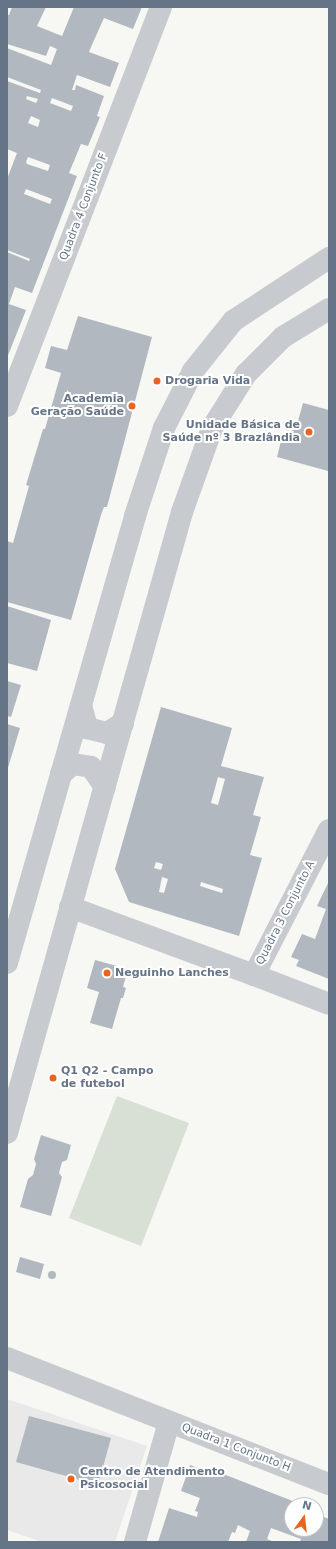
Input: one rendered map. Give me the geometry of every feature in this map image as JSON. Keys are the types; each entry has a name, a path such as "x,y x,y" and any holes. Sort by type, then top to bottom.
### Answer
{"street":[{"name":"Quadra 4 Conjunto F","path":"7,406 161,7"},
{"path":"7,963 136,516 164,428 193,371 233,321 329,258"},
{"path":"7,1133 182,512 212,428 246,374 283,337 329,309"},
{"path":"81,705 88,728 107,733 122,723"},
{"path":"61,774 73,764 91,767 105,786"},
{"name":"Quadra 3 Conjunto A","path":"254,974 329,830"},
{"path":"70,907 254,974 329,1004"},
{"path":"13,1364 169,1422"},
{"name":"Quadra 1 Conjunto H","path":"135,1542 169,1422 329,1484"}],"shaded area":[{"path":"117,1096 189,1123 141,1246 69,1218"},
{"name":"Centro de Atendimento Psicosocial","path":"7,1399 147,1446 115,1542 42,1542 7,1530"}],"building":[{"path":"12,7 46,7 37,26 62,36 74,7 142,7 133,29 104,18 89,52 119,63 110,87 77,75 72,90 75,90 76,85 104,96 97,116 100,117 88,146 81,144 69,173 77,176 32,293 15,287 9,304 26,310 7,358 7,252 29,261 30,259 7,250 7,179 17,153 7,149 7,81 40,93 41,90 7,77 7,48 51,65 57,49 50,46 46,56 7,44 7,15 9,15","holes":["27,96 38,99 36,103 26,99","52,98 73,106 71,111 50,103","31,116 40,120 38,127 28,123","28,157 50,165 48,171 27,164 26,162","26,189 52,199 50,204 24,194"]},
{"path":"78,316 152,337 107,507 104,507 101,515 71,620 7,602 7,541 13,543 29,486 26,485 43,429 45,429 61,373 45,368 51,346 67,350"},
{"name":"Unidade Básica de Saúde nº 3 Brazlândia","path":"303,403 329,410 328,471 277,457 282,437 296,428"},
{"path":"7,606 51,620 37,671 7,663"},
{"path":"7,681 21,685 11,717 7,716"},
{"path":"161,707 232,728 221,766 264,777 253,815 261,817 250,855 262,858 239,936 129,902 115,869","holes":["218,777 225,779 218,805 211,803","156,862 163,864 161,870 154,868","162,877 168,879 164,893 159,892","201,882 223,889 222,893 200,886"]},
{"path":"7,724 20,728 7,771"},
{"path":"329,881 329,979 296,966 299,960 291,957 302,934 315,939 326,909 317,906"},
{"path":"95,960 128,969 123,987 126,988 123,998 121,998 112,1029 90,1023 99,992 87,988"},
{"path":"41,1135 71,1145 67,1160 62,1162 59,1173 62,1177 51,1216 20,1207 28,1179 33,1175 36,1164 34,1159"},
{"path":"20,1257 44,1264 40,1279 16,1272"},
{"path":"50,1271 54,1271 56,1275 54,1279 50,1279 48,1277 48,1273"},
{"path":"29,1416 111,1438 98,1485 16,1462"},
{"path":"190,1465 211,1473 213,1470 284,1498 284,1533 271,1528 267,1539 274,1542 246,1542 250,1531 238,1525 235,1533 232,1532 228,1542 158,1542 169,1508 197,1517 198,1512 195,1511 200,1498 181,1491"},
{"path":"324,1517 329,1519 329,1542 300,1542 301,1539 296,1537 324,1537"}],"place":[{"name":"Drogaria Vida","path":"157,381"},
{"name":"Academia Geração Saúde","path":"132,406"},
{"name":"Unidade Básica de Saúde nº 3 Brazlândia","path":"309,432"},
{"name":"Neguinho Lanches","path":"107,973"},
{"name":"Q1 Q2 - Campo de futebol","path":"53,1078"},
{"name":"Centro de Atendimento Psicosocial","path":"71,1479"}]}
